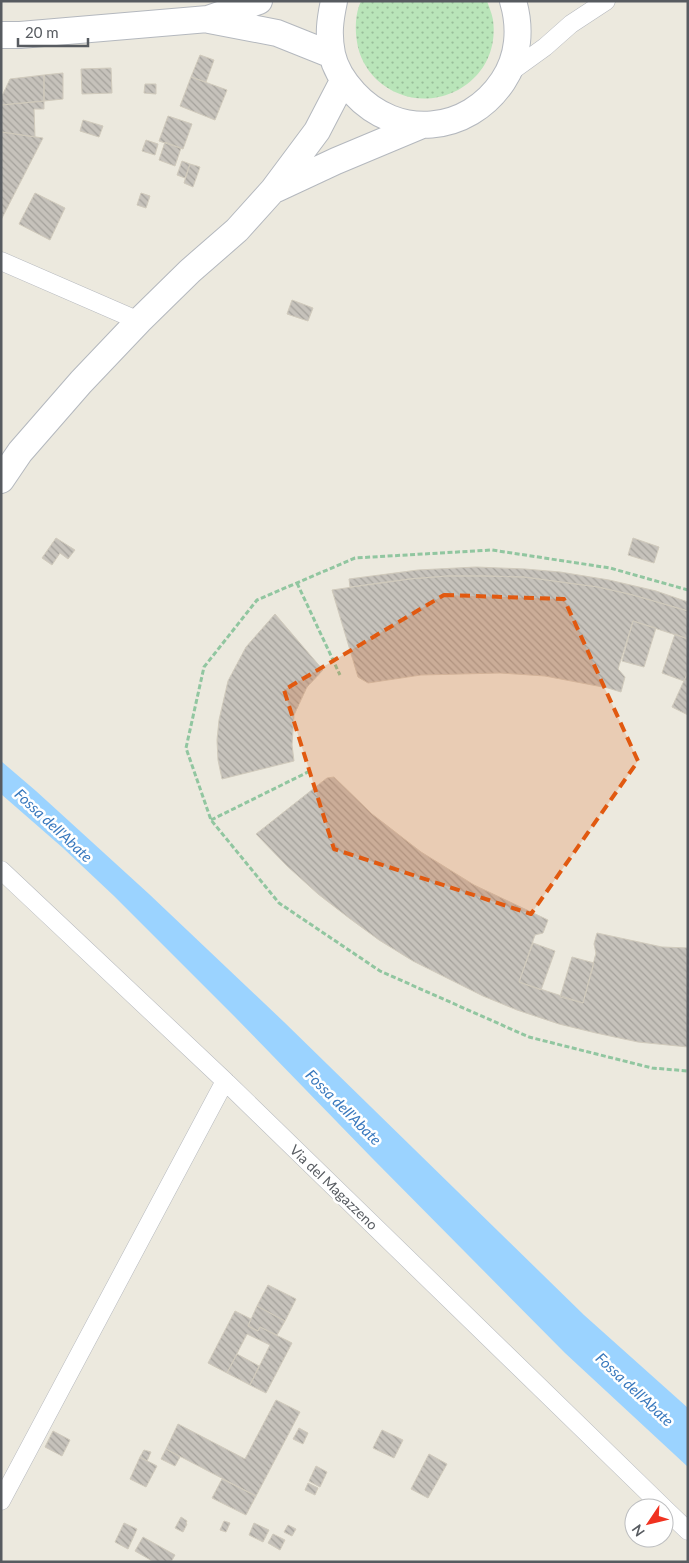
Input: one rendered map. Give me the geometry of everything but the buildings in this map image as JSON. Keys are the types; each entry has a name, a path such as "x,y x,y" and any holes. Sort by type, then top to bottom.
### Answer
{"street":[{"path":"1,35 208,19 259,1"},
{"path":"334,1 329,24 332,55 343,81 364,104 391,120 422,125"},
{"path":"273,190 422,125 453,121 476,110 494,94 508,73 515,54 518,35 517,15 513,1"},
{"path":"508,73 571,24 606,1"},
{"path":"208,19 277,33 332,55"},
{"path":"1,480 20,452 50,416 139,321 190,271 237,230 273,190 317,131 343,81"},
{"path":"1,261 139,321"},
{"name":"Via del Magazzeno","path":"1,870 225,1081 654,1498"},
{"path":"1,1501 225,1081"},
{"name":"Via del Magazzeno","path":"674,1518 688,1531"}],"path":[{"path":"688,590 610,568 492,550 354,558 257,600 204,667 186,748 211,820 279,903 380,971 529,1037 652,1068 688,1071"},
{"path":"297,583 340,675"},
{"path":"211,820 310,771"}],"highlighted area":[{"path":"444,595 564,599 638,761 531,914 334,849 284,690"}],"green space":[{"path":"361,1 487,1 493,20 493,43 485,63 473,80 456,91 436,98 416,98 395,92 376,79 366,67 361,57 356,27"}],"water":[{"name":"Fossa dell'Abate","path":"1,761 149,894 284,1022 584,1315 688,1408 688,1467 565,1353 114,896 1,794"}]}
